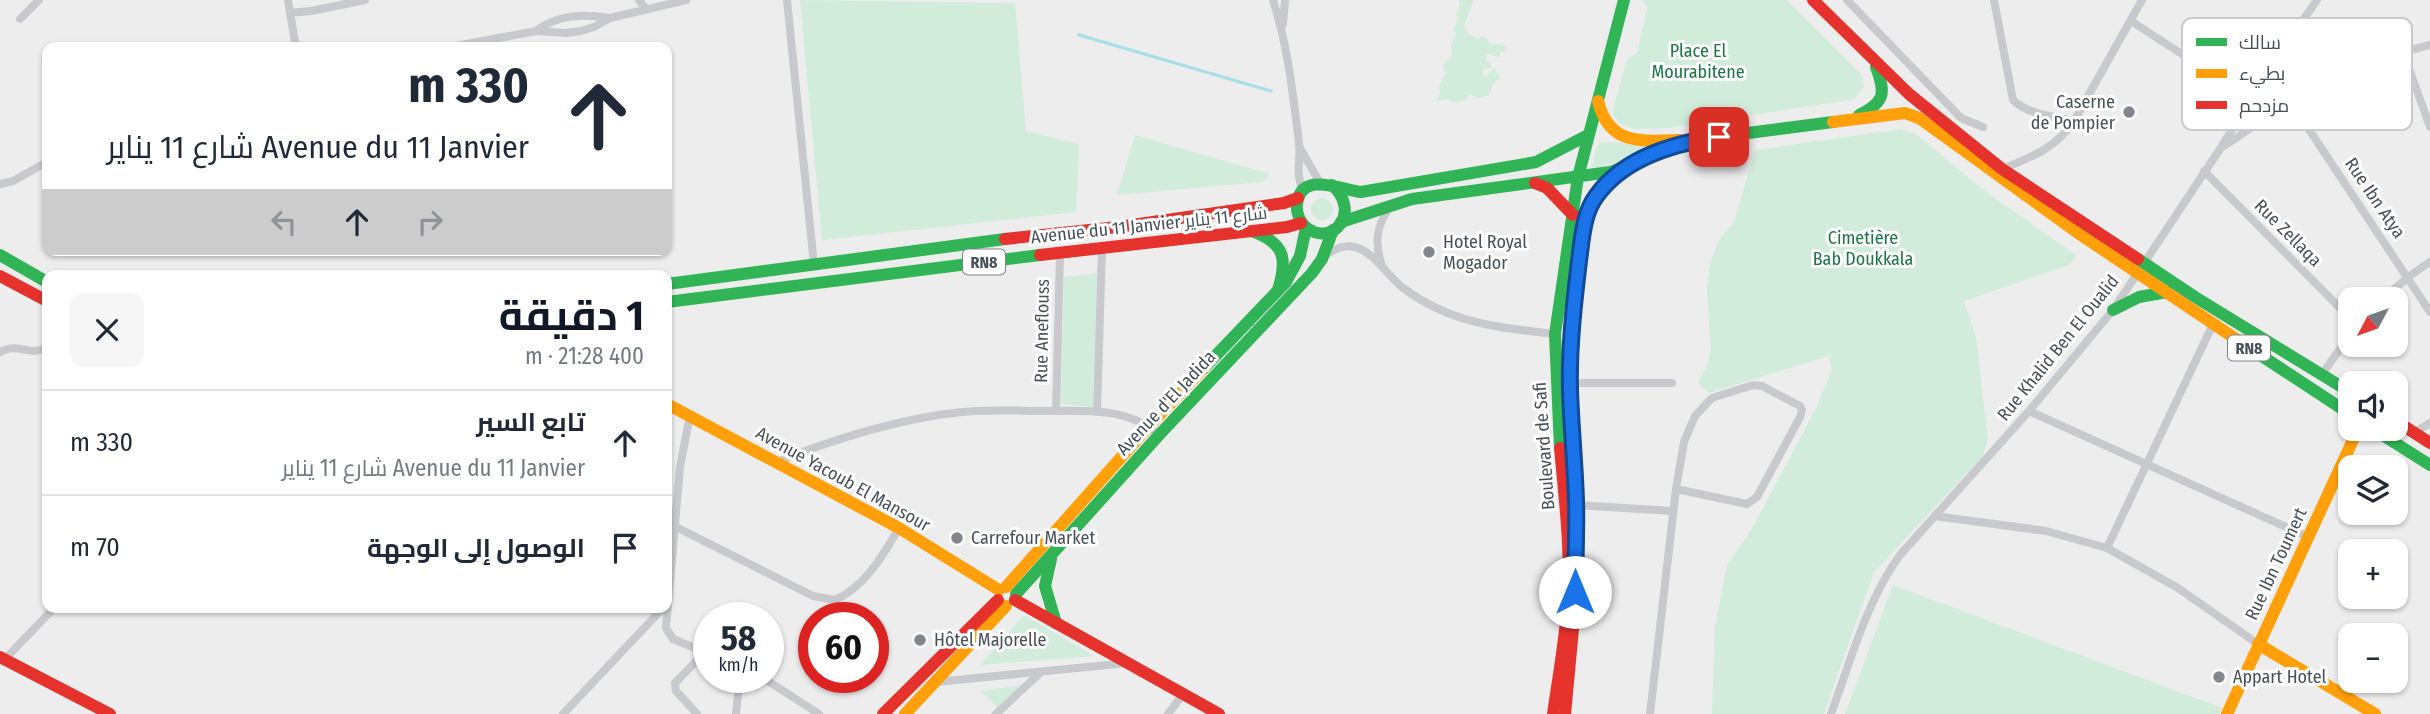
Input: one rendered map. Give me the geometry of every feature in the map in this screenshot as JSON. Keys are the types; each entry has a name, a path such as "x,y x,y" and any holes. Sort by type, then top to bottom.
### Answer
{"main road":[{"name":"Boulevard de Safi","path":"1565,714 1571,526 1556,388 1555,334 1578,177 1624,0"},
{"name":"RN8","path":"1813,0 1936,118 2002,169 2141,268 2167,292 2338,406"},
{"path":"1852,118 1871,109 1882,96 1883,86 1874,60"},
{"path":"1598,99 1605,124 1620,136 1649,141 1694,140"},
{"name":"RN8","path":"1304,225 1320,233 1394,204 1610,172 1694,140 1905,113 1919,118 1992,176 2338,384"},
{"path":"1326,184 1361,192 1536,162 1588,135"},
{"name":"Boulevard de Safi","path":"1571,526 1576,505 1570,385 1572,317 1583,232 1590,206 1597,194 1627,166"},
{"path":"1531,182 1547,188 1573,215"},
{"path":"1326,184 1341,193 1345,202 1345,214 1337,226"},
{"name":"RN8","path":"1301,194 1311,185 1326,184"},
{"name":"Avenue du 11 Janvier شارع 11 يناير","path":"672,283 1063,231 1118,227 1284,203 1301,194"},
{"path":"1301,194 1296,211 1304,225"},
{"name":"Avenue du 11 Janvier شارع 11 يناير","path":"672,301 1102,247 1304,225"},
{"name":"Avenue d'El Jadida","path":"1007,596 1149,426 1278,290 1294,270 1302,252 1304,225"},
{"name":"Avenue d'El Jadida","path":"1007,596 1052,555 1159,435 1302,285 1322,259 1337,226"},
{"path":"1251,231 1269,238 1281,250 1284,270 1278,290"},
{"path":"0,255 42,279"},
{"path":"0,276 42,298"},
{"path":"2113,310 2135,296 2167,292"},
{"path":"1557,316 1572,317"},
{"path":"1556,388 1570,385"},
{"name":"Avenue Yacoub El Mansour","path":"672,406 899,528 1007,596 1219,714"},
{"path":"2408,429 2430,443"},
{"name":"Rue Ibn Toumert","path":"2227,714 2352,441"},
{"path":"2392,441 2430,465"},
{"path":"1052,555 1045,586 1056,623"},
{"path":"905,714 936,682 1007,596"},
{"path":"883,714 1007,596"},
{"path":"2258,645 2375,714"},
{"name":"Boulevard de Safi","path":"1553,714 1566,654"},
{"path":"2,658 110,714"}],"street":[{"path":"19,19 39,0"},
{"path":"288,0 295,42"},
{"path":"290,13 365,0"},
{"path":"639,0 646,9"},
{"path":"477,42 536,31 581,31 610,18 686,0"},
{"path":"787,0 814,265"},
{"path":"1273,0 1282,31 1300,148 1297,170 1301,194"},
{"path":"1282,31 1284,0"},
{"path":"1847,0 1961,118 1983,127"},
{"path":"1994,0 2013,100 2039,112 2074,121"},
{"path":"2002,169 2048,149 2064,134 2074,121 2141,0"},
{"name":"Rue Khalid Ben El Oualid","path":"2304,18 2317,0"},
{"path":"536,31 545,24 568,16 593,15 610,18"},
{"path":"2131,21 2182,54"},
{"path":"2412,50 2430,45"},
{"path":"2412,77 2430,127"},
{"name":"Rue Khalid Ben El Oualid","path":"1832,714 1882,579 2113,310 2232,130"},
{"path":"2220,149 2249,130"},
{"name":"Rue Ibn Atya","path":"2310,130 2430,312"},
{"path":"1300,148 1326,184"},
{"path":"0,184 13,181 42,165"},
{"name":"Rue Zellaqa","path":"2204,171 2338,306"},
{"path":"1383,268 1377,247 1377,232 1382,218 1394,204"},
{"path":"1322,259 1338,248 1354,246 1362,250 1402,287 1449,314 1484,326 1555,334"},
{"path":"1097,412 1102,247"},
{"name":"Rue Aneflouss","path":"1056,411 1060,253"},
{"path":"2397,287 2430,262"},
{"path":"2107,548 2213,324"},
{"path":"0,352 14,347 37,352 42,349"},
{"path":"2322,374 2338,352"},
{"path":"1570,385 1672,383"},
{"path":"1650,714 1672,511 1684,442 1695,416 1712,398 1753,384 1800,406 1800,417 1757,497 1751,502 1747,504 1676,489"},
{"path":"2029,411 2308,537"},
{"path":"777,462 899,424 960,412 1097,412 1131,418 1149,426 1159,435"},
{"path":"672,558 680,467 690,415"},
{"path":"2414,433 2430,423"},
{"path":"1576,505 1672,511"},
{"path":"1935,516 2046,531 2107,548 2178,588 2258,645"},
{"path":"676,527 813,596 835,600 852,591 873,568 899,528"},
{"path":"2,658 49,613"},
{"path":"563,714 658,613"},
{"path":"665,613 667,633 673,639 693,647"},
{"path":"936,682 1128,663"},
{"path":"693,667 676,683 676,691 698,714"},
{"path":"996,714 1040,673"},
{"path":"784,691 820,714"},
{"path":"736,714 738,693"},
{"path":"1168,714 1184,693"}],"green space":[{"path":"800,0 1015,3 1026,131 1079,144 1076,212 822,240"},
{"path":"1459,0 1474,0 1464,25 1469,34 1506,48 1500,57 1487,54 1486,60 1491,68 1482,70 1487,76 1494,68 1500,77 1493,84 1488,96 1478,98 1470,94 1463,101 1454,103 1448,99 1437,101 1439,86 1446,72 1442,67 1452,55 1451,45 1456,34 1453,29 1458,20 1456,15"},
{"name":"Place El Mourabitene","path":"1642,0 1787,0 1861,74 1864,86 1855,99 1844,101 1669,128 1634,129 1621,124 1613,115 1615,101 1627,59 1637,53 1647,8"},
{"name":"Cimetière Bab Doukkala","path":"1901,129 1916,134 1986,192 2076,255 2073,262 2066,266 1964,301 1976,337 1988,439 1983,456 1874,572 1824,714 1712,714 1715,626 1727,565 1752,529 1817,406 1832,370 1829,356 1709,393 1698,382 1706,368 1711,349 1707,288 1710,263 1719,240 1734,222 1755,150"},
{"path":"1135,135 1270,174 1263,182 1117,195"},
{"path":"1600,142 1670,144 1592,168"},
{"path":"1322,198 1330,201 1333,209 1330,217 1322,220 1314,217 1311,209 1314,201"},
{"path":"1097,273 1093,407 1061,404 1064,277"},
{"path":"1893,585 2222,708 2219,714 1845,714"},
{"path":"1024,615 1094,656 980,665"},
{"path":"1022,685 997,707 980,691"}],"water":[{"path":"1078,33 1273,90 1272,93 1077,36"}],"traffic: fast":[{"path":"1560,448 1555,334 1578,177 1624,0"},
{"path":"1859,115 1874,106 1881,96 1876,67"},
{"path":"1341,222 1412,199 1610,172 1694,140 1833,122"},
{"path":"1332,185 1341,195 1344,215 1334,230 1317,233 1307,228 1300,221 1298,214 1297,204 1306,187 1323,184 1333,186 1361,192 1536,162 1588,135"},
{"path":"1575,537 1570,388 1572,317 1583,232 1590,206 1597,194 1621,170"},
{"path":"1202,370 1286,282 1300,256 1306,228"},
{"path":"1016,594 1159,435 1312,273 1322,259 1333,230"},
{"path":"1254,232 1273,242 1281,254 1283,270 1278,290"},
{"path":"672,283 1005,239"},
{"path":"0,255 42,279"},
{"path":"672,301 1040,255"},
{"path":"2138,259 2338,385"},
{"path":"2113,310 2139,297 2167,292"},
{"path":"2239,341 2338,406"},
{"path":"2392,441 2430,465"},
{"path":"1051,559 1045,586 1056,623"}],"traffic: slow":[{"path":"1598,101 1610,126 1628,138 1680,140"},
{"path":"1833,122 1905,113 1919,118 2078,233 2239,341"},
{"path":"1006,587 1202,370"},
{"path":"672,407 899,528 999,590"},
{"path":"2227,714 2352,441"},
{"path":"905,714 1006,606"},
{"path":"2258,644 2375,714"}],"traffic: jam":[{"path":"1813,0 1909,94 2002,169 2138,259"},
{"path":"1535,183 1547,188 1573,215"},
{"path":"1005,239 1118,227 1284,203 1298,198"},
{"path":"1040,255 1287,227 1301,223"},
{"path":"0,276 42,298"},
{"path":"2408,429 2430,443"},
{"path":"1553,714 1564,637 1569,570 1560,448"},
{"path":"883,714 998,600"},
{"path":"1015,600 1219,714"},
{"path":"1565,714 1575,608"},
{"path":"0,657 110,714"}],"place":[{"name":"Caserne de Pompier","path":"2129,112"},
{"name":"Hotel Royal Mogador","path":"1429,252"},
{"name":"Carrefour Market","path":"957,538"},
{"name":"Hôtel Majorelle","path":"920,640"},
{"name":"Appart Hotel","path":"2219,677"}],"route":[{"path":"1575,592 1576,505 1570,388 1572,317 1583,232 1590,206 1597,194 1627,166 1694,140 1719,137"}]}
